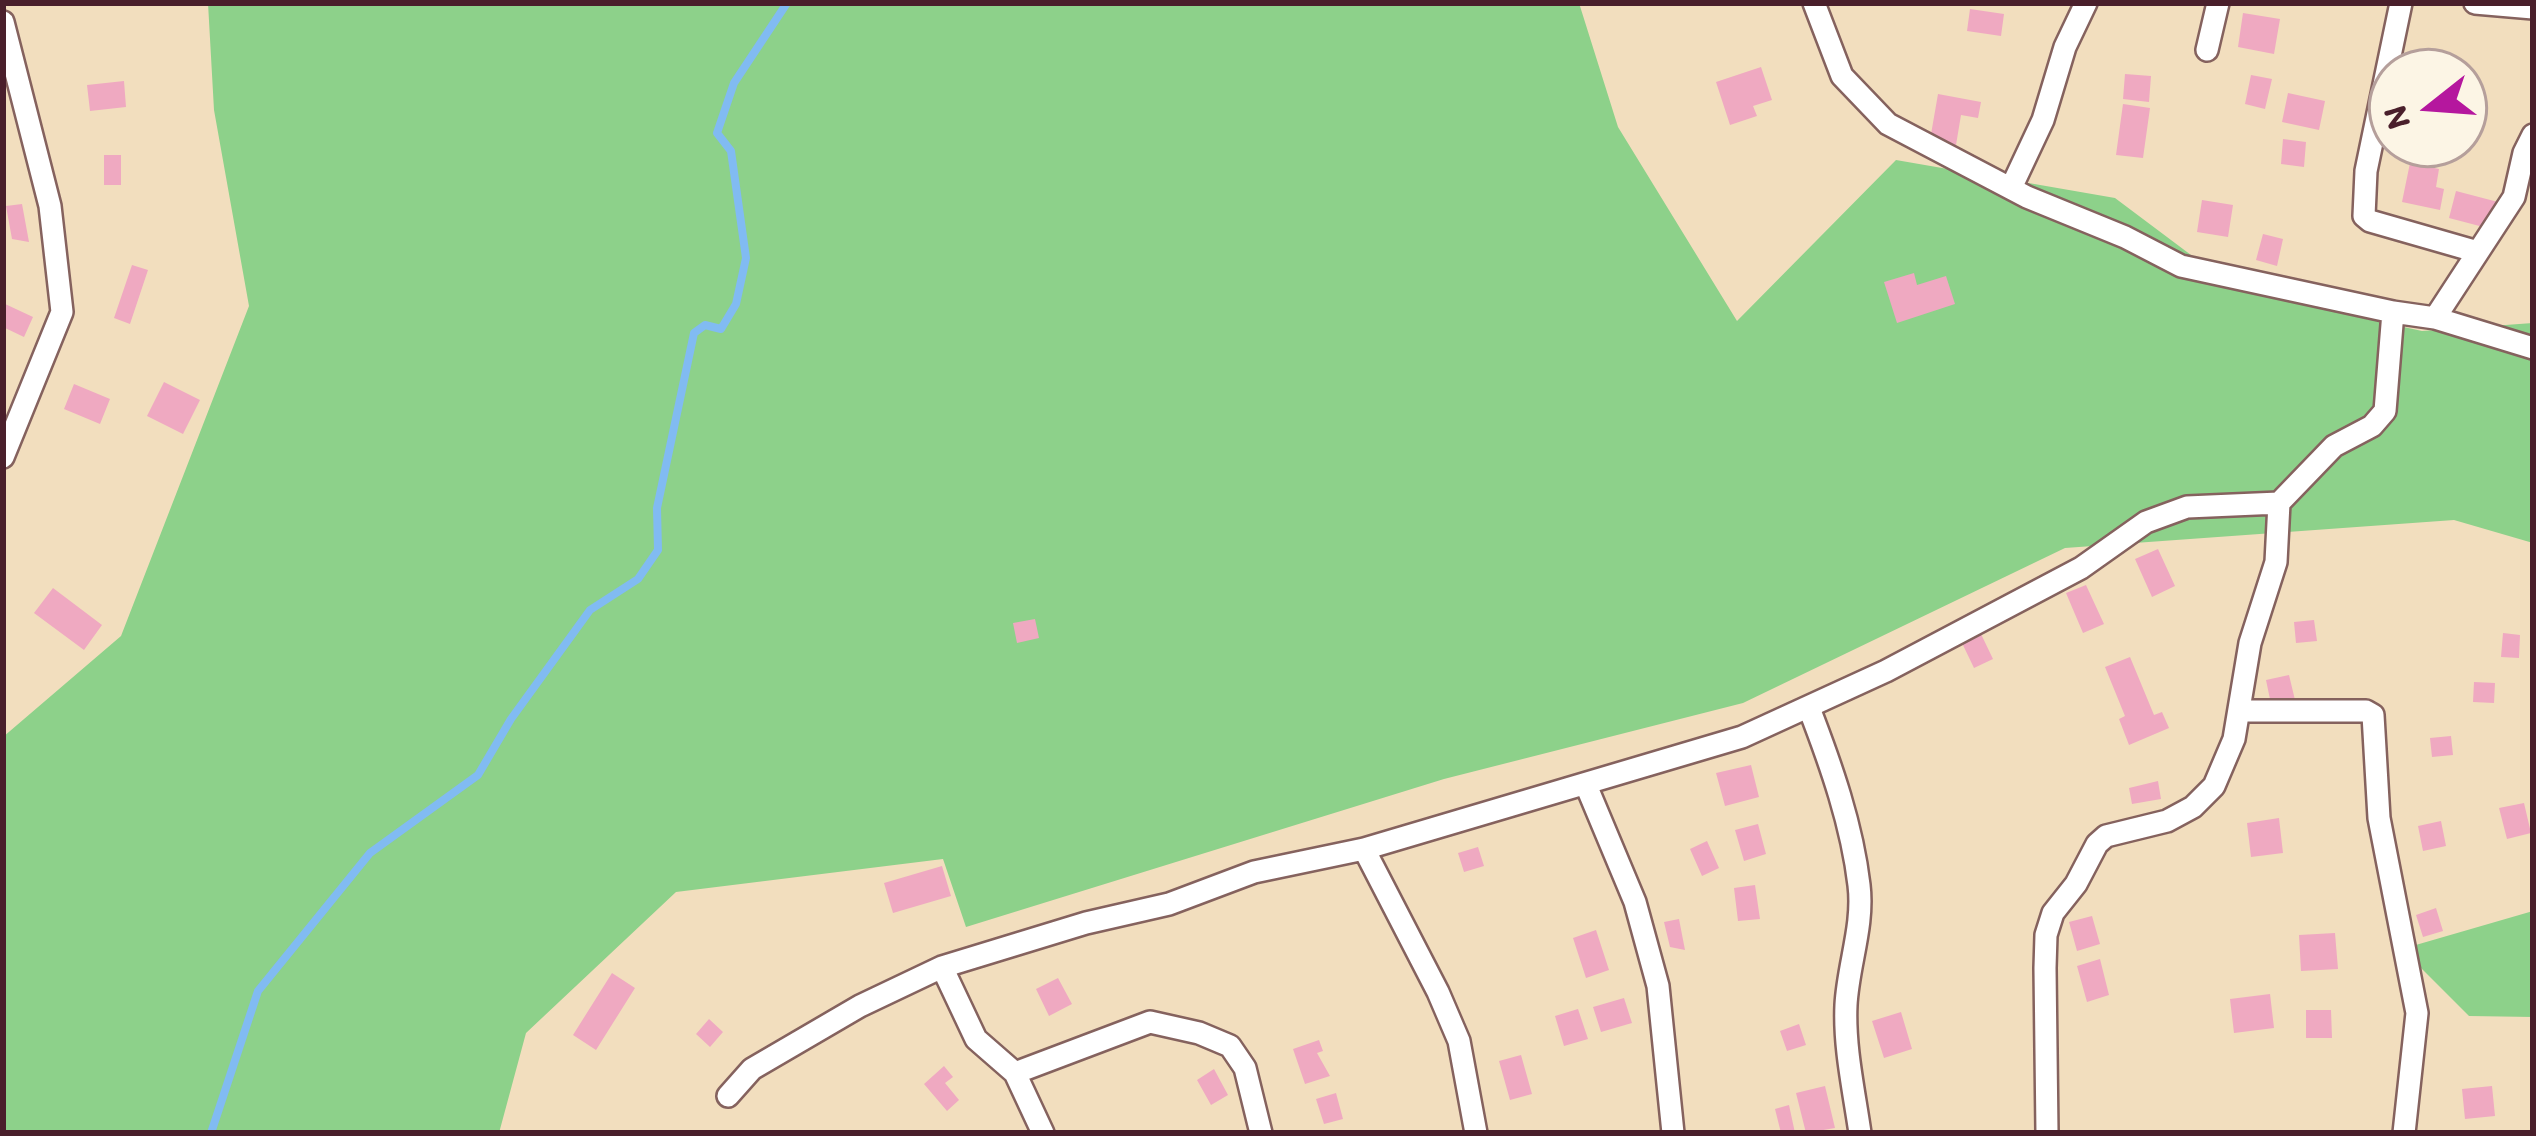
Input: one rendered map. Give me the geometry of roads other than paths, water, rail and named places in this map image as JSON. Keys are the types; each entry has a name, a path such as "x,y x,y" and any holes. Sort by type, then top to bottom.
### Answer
{"street":[{"path":"1814,3 1842,76 1858,96 1888,124 2011,188 2181,266 2435,318 2533,348"},
{"path":"2011,188 2043,120 2065,47 2086,3"},
{"path":"2207,50 2218,3"},
{"path":"2402,3 2366,171 2364,216 2478,252"},
{"path":"2475,3 2533,8"},
{"path":"3,22 50,206 62,312 3,458"},
{"path":"2435,318 2514,197 2533,135"},
{"path":"2047,1133 2046,934 2053,913 2106,836 2167,821 2193,807 2214,786 2234,739 2251,643 2276,562 2279,503 2334,446 2372,426 2385,412 2393,313"},
{"path":"728,1096 752,1069 860,1006 942,967 1087,923 1169,904 1254,872 1364,849 1742,737 1809,708 2081,568 2146,522 2187,507 2279,503"},
{"path":"1809,708 1832,767 1860,887 1858,939 1846,998 1860,1133"},
{"path":"2239,711 2374,715 2379,818 2417,1013 2404,1133"},
{"path":"1586,785 1635,902 1658,986 1673,1133"},
{"path":"1364,849 1459,1041 1476,1133"},
{"path":"942,967 976,1039 1015,1073 1039,1131"},
{"path":"1015,1073 1150,1022 1199,1033 1230,1046 1245,1068 1261,1133"}],"waterway":[{"path":"211,1133 258,991 370,853 478,775 511,719 590,610 638,579 658,550 657,508 694,333 705,325 721,329 736,304 746,258 731,151 717,133 734,83 787,3"}]}
